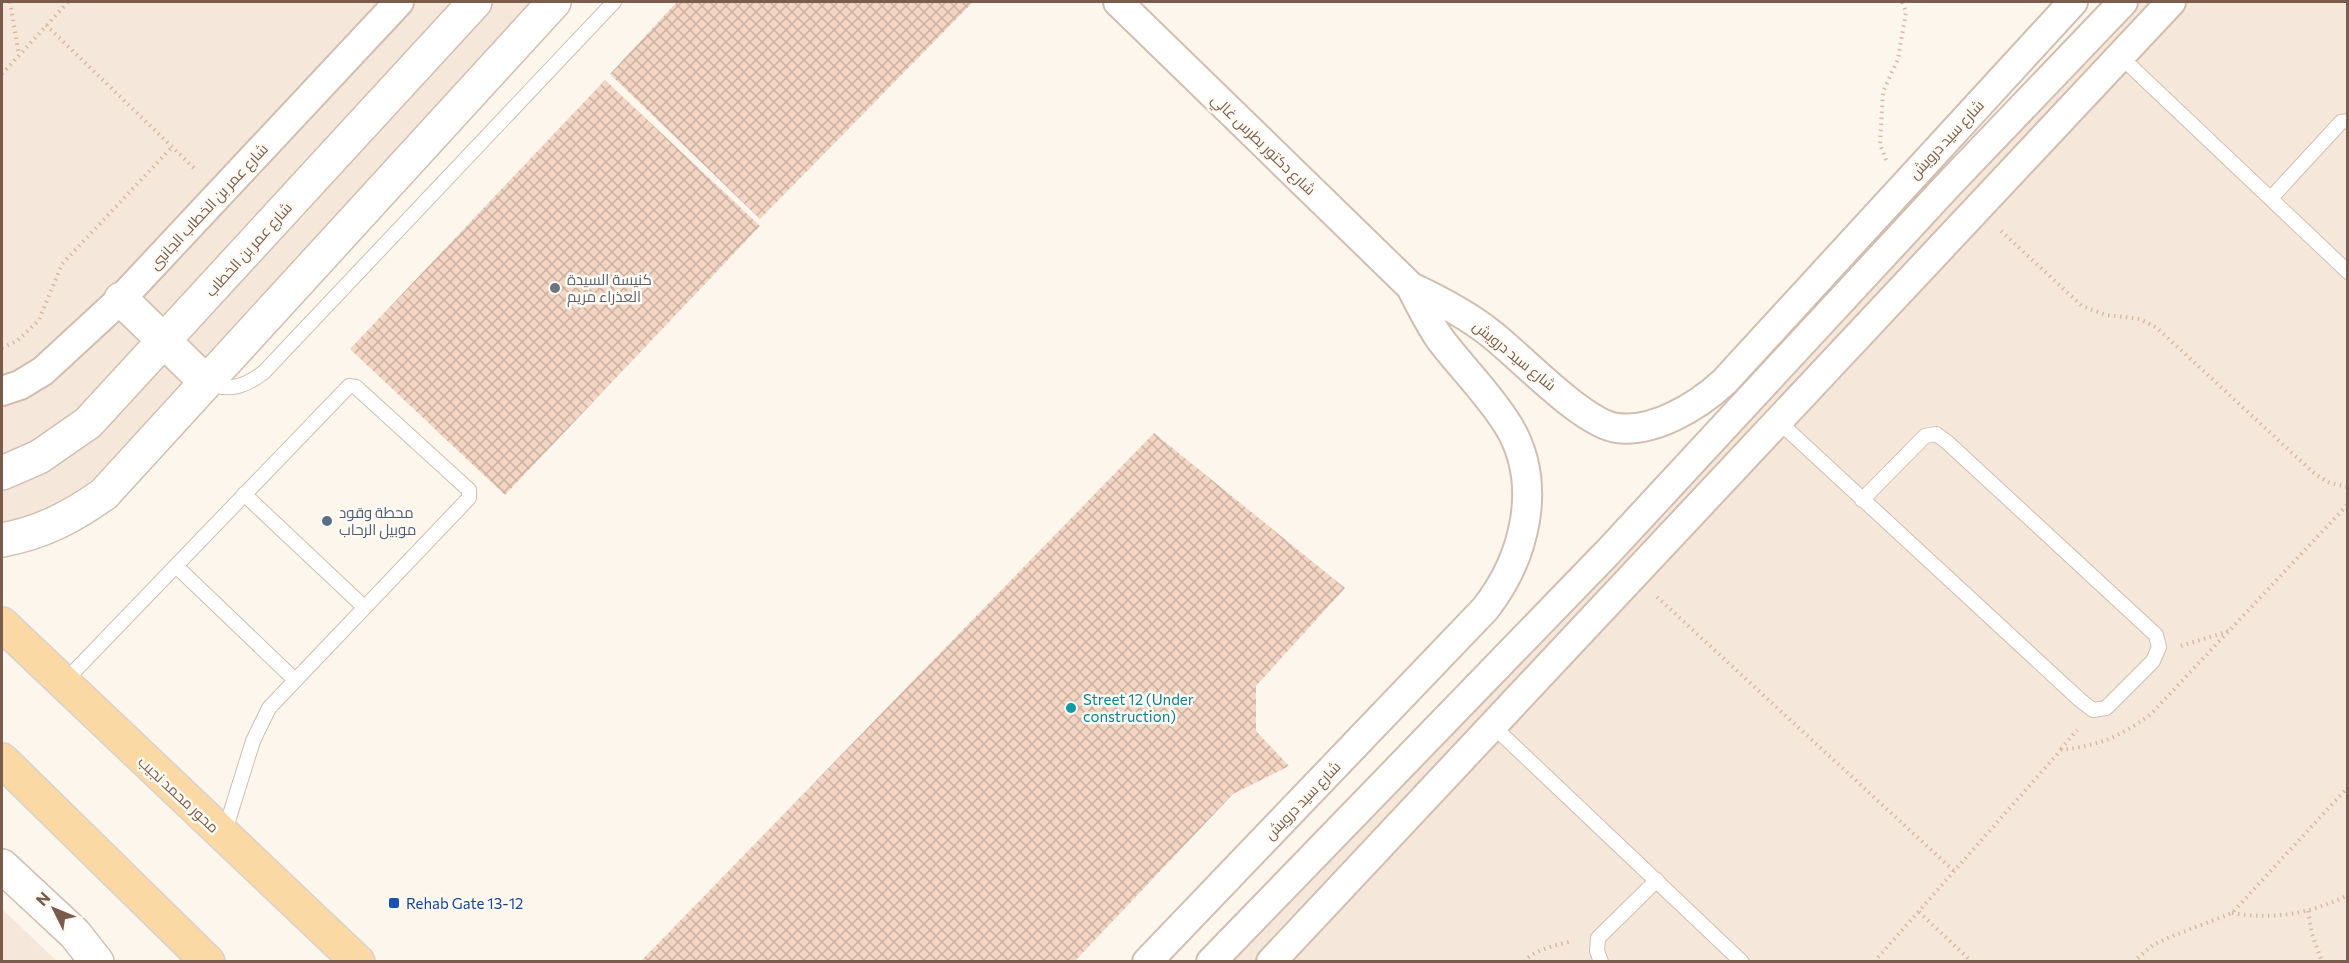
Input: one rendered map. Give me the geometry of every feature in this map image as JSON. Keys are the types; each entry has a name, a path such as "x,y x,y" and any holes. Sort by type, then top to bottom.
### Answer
{"main road":[{"name":"محور محمد نجيب","path":"2,624 358,962"},
{"path":"2,760 208,962"}],"street":[{"name":"شارع عمر بن الخطاب الجانبى","path":"2,391 20,385 43,371 121,299 399,2"},
{"name":"شارع عمر بن الخطاب","path":"2,473 39,457 88,423 475,2"},
{"path":"2,540 23,536 51,526 79,512 104,494 554,2"},
{"name":"شارع دكتور بطرس غالي","path":"1118,2 1411,287"},
{"name":"شارع سيد درويش","path":"1411,287 1440,300 1489,332 1589,418 1617,428 1644,426 1669,419 1689,409 1715,390 2073,2"},
{"path":"1211,962 1609,551 1949,184 2123,2"},
{"path":"1271,962 2171,2"},
{"path":"1949,184 1977,209"},
{"name":"شارع سيد درويش","path":"1147,962 1485,609 1501,589 1513,566 1521,542 1526,508 1525,483 1517,446 1508,426 1440,338 1411,287"},
{"path":"121,299 206,382"},
{"path":"1609,551 1634,576"},
{"path":"2,866 75,934 97,962"},
{"path":"1305,866 1334,895"},
{"path":"169,923 181,962"}],"lane":[{"path":"206,382 217,387 235,387 254,380 264,372 614,2"},
{"path":"2120,57 2348,272"},
{"path":"2271,198 2341,122 2348,121"},
{"path":"62,683 349,386 356,387 469,490 469,498 269,708 253,741 223,836"},
{"path":"1778,422 1862,500 2080,700 2093,710 2106,708 2153,661 2159,647 2156,635 1947,442 1935,434 1925,436 1862,500"},
{"path":"244,494 364,607"},
{"path":"176,566 295,680"},
{"path":"1494,726 1742,962"},
{"path":"1601,962 1597,951 1598,938 1657,880"}],"path":[{"path":"10,2 19,55"},
{"path":"2,74 68,2"},
{"path":"1902,2 1906,12 1898,59 1883,92 1880,144 1888,168 1905,184"},
{"path":"46,26 221,193"},
{"path":"2,348 17,340 39,320 62,264 171,147"},
{"path":"1977,209 2082,306 2106,315 2140,319 2157,328 2314,474 2330,483 2348,487"},
{"path":"1634,576 1954,871"},
{"path":"2159,647 2182,645 2231,631"},
{"path":"2133,962 2153,945 2232,913 2348,787"},
{"path":"2232,913 2283,917 2329,904 2348,895"},
{"path":"2308,911 2312,934 2322,962"},
{"path":"1918,912 1972,962"},
{"path":"1524,962 1528,957 1550,947 1598,938"}],"shaded area":[{"path":"2,2 540,2 26,550 2,541"},
{"path":"2119,2 2347,2 2347,961 1216,962"},
{"path":"2,909 57,961 2,961"}],"building":[{"path":"677,2 973,2 760,219 610,74"},
{"name":"كنيسة السيدة العذراء مريم","path":"605,80 760,226 505,495 350,349"},
{"name":"Street 12 (Under construction)","path":"1154,433 1345,588 1256,686 1256,731 1289,766 1233,794 1074,962 640,962"}],"place":[{"name":"كنيسة السيدة العذراء مريم","path":"555,288"},
{"name":"محطة وقود موبيل الرحاب","path":"327,521"},
{"name":"Street 12 (Under construction)","path":"1071,708"},
{"name":"Rehab Gate 13-12","path":"394,903"}]}
